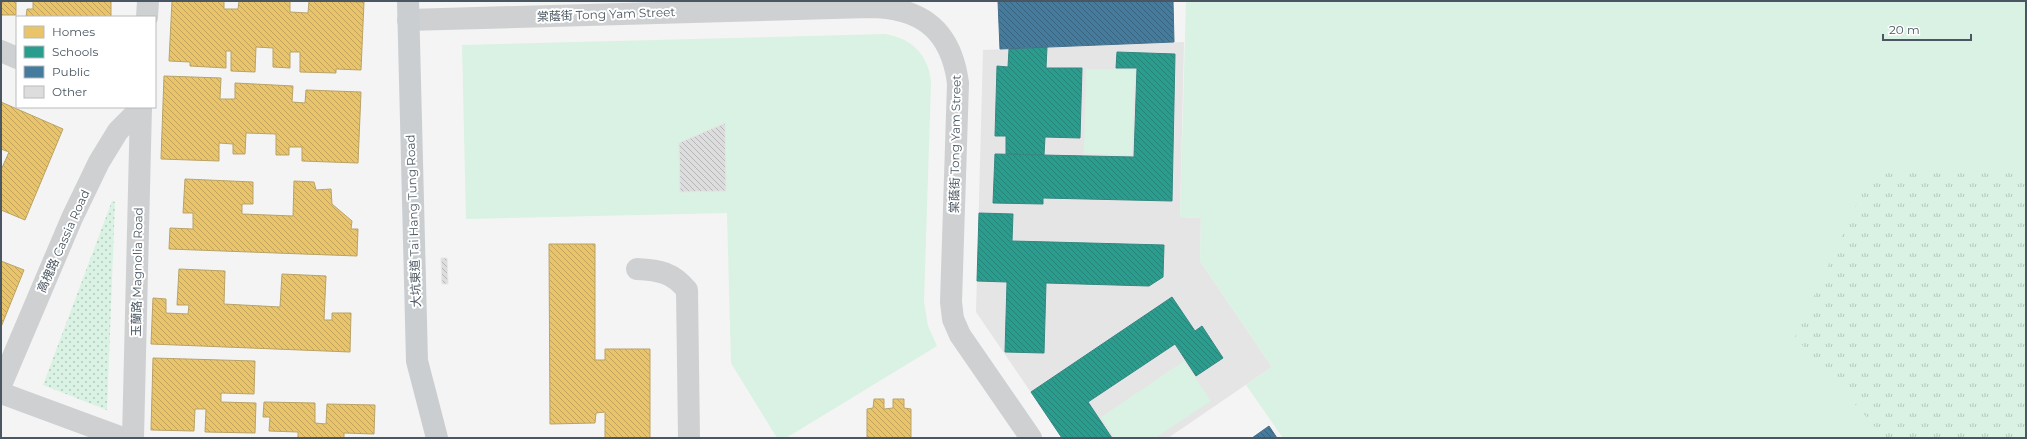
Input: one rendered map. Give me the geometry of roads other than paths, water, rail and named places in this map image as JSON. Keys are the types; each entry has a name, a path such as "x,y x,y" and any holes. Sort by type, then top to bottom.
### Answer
{"main road":[{"name":"大坑東道 Tai Hang Tung Road","path":"408,10 417,361 437,438"}],"street":[{"path":"147,16 148,1"},
{"name":"棠蔭街 Tong Yam Street","path":"408,10 889,7 904,10 919,17 932,26 943,38 951,52 956,67 958,83 951,310 960,335 1031,438"},
{"path":"1,51 16,58"},
{"name":"高槐路 Cassia Road","path":"1,384 72,218 99,162 118,131 139,108"},
{"name":"玉蘭路 Magnolia Road","path":"133,438 140,108"},
{"path":"637,269 657,270 678,279 687,290 689,438"},
{"path":"1,393 123,438"}]}
